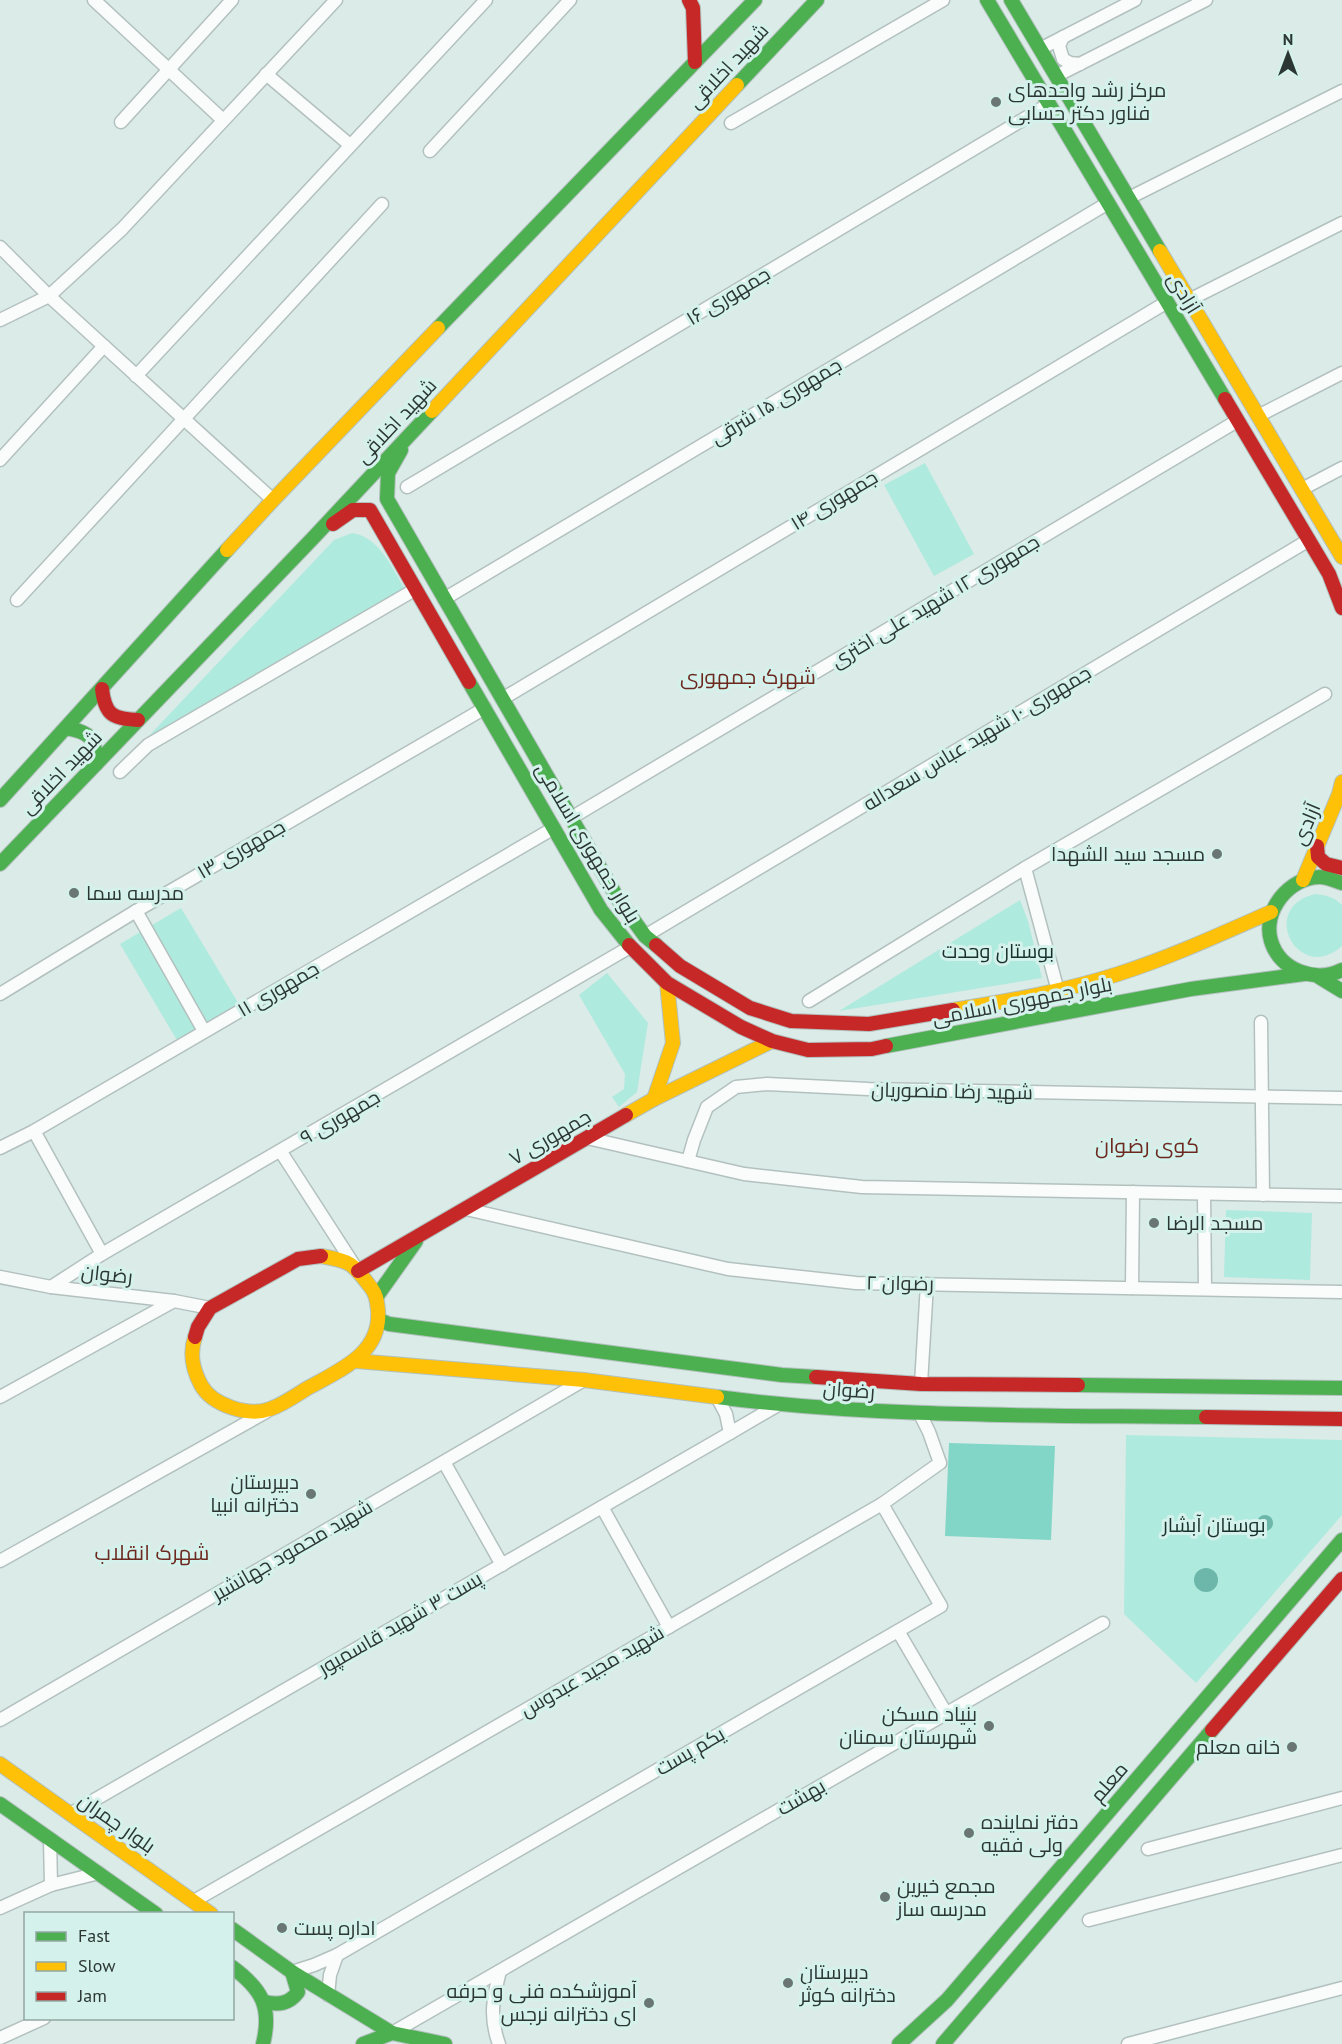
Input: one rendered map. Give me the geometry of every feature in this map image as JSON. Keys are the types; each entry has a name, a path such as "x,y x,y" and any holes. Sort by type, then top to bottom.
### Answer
{"street":[{"path":"94,0 224,120"},
{"path":"120,122 232,0"},
{"path":"0,320 49,296 122,229 336,0"},
{"path":"136,376 486,0"},
{"path":"430,152 570,0"},
{"path":"689,0 693,8 695,62"},
{"name":"شهید اخلاقی","path":"0,800 273,500 755,0"},
{"name":"شهید اخلاقی","path":"0,864 314,537 817,0"},
{"path":"731,123 942,0"},
{"name":"آزادی","path":"987,0 1329,574 1342,608"},
{"name":"آزادی","path":"1011,0 1342,557"},
{"path":"1040,49 1135,0"},
{"path":"1056,76 1206,0"},
{"path":"1063,37 1059,45 1063,59 1070,63 1080,64"},
{"path":"266,74 350,145"},
{"path":"1129,198 1342,91"},
{"name":"جمهوری ۱۶","path":"407,487 1049,104"},
{"name":"جمهوری ۱۵ شرقی","path":"444,599 1108,203"},
{"path":"17,600 382,204"},
{"path":"1189,300 1342,223"},
{"path":"0,247 49,296 273,500"},
{"path":"1143,261 1160,251"},
{"name":"جمهوری ۱۴","path":"502,699 1167,302"},
{"path":"0,460 104,346"},
{"path":"1258,416 1342,374"},
{"name":"جمهوری ۱۲ شهید علی اختری","path":"571,818 1238,421"},
{"path":"314,537 353,510 370,510 369,505 374,498 387,499 388,473 409,435"},
{"path":"1302,489 1342,468"},
{"name":"بلوار جمهوری اسلامی","path":"387,499 618,899 645,936 680,966 750,1008 791,1021 869,1024 1007,1001 1058,991 1118,974 1187,949 1271,912"},
{"name":"بلوار جمهوری اسلامی","path":"370,510 602,910 630,947 667,983 741,1027 772,1041 808,1050 872,1049 1191,989 1304,974"},
{"name":"جمهوری ۱۰ شهید عباس سعداله","path":"645,936 1309,540"},
{"path":"120,772 148,745 416,589"},
{"path":"102,689 103,702 109,713 121,720 138,720"},
{"path":"809,1001 1025,868 1325,694"},
{"name":"جمهوری ۱۳","path":"0,994 136,910 485,708"},
{"path":"66,728 82,730 92,738 96,749 96,764"},
{"name":"آزادی","path":"1303,880 1342,782"},
{"name":"جمهوری ۱۱","path":"0,1148 34,1131 554,828"},
{"path":"1317,846 1318,857 1326,864 1342,868"},
{"path":"1025,868 1058,991"},
{"path":"1342,884 1334,879 1318,877 1303,880 1289,887 1278,898 1271,912 1269,927 1271,943 1278,957 1290,967 1304,974 1319,977 1342,991"},
{"path":"136,910 204,1031"},
{"name":"جمهوری ۹","path":"51,1287 102,1254 630,947"},
{"path":"1319,977 1342,970"},
{"path":"654,1099 673,1043 667,983"},
{"path":"1007,1001 1013,1023"},
{"path":"1261,1022 1263,1195"},
{"name":"جمهوری ۷","path":"358,1271 654,1099 772,1041"},
{"name":"شهید رضا منصوریان","path":"688,1161 707,1107 736,1087 766,1084 868,1089 1342,1098"},
{"path":"34,1131 102,1254"},
{"path":"587,1138 744,1174 862,1187 1342,1196"},
{"path":"0,1561 356,1361 371,1343 379,1320 377,1296 358,1271 281,1152"},
{"path":"1132,1288 1133,1192"},
{"path":"1204,1194 1205,1289"},
{"name":"رضوان ۲","path":"466,1209 728,1269 856,1283 1342,1292"},
{"path":"377,1296 419,1237"},
{"path":"269,1410 247,1411 224,1406 205,1392 194,1372 191,1349 198,1327 210,1308 298,1259 321,1256 345,1260 358,1271"},
{"name":"رضوان","path":"0,1277 51,1287 174,1301 210,1308"},
{"path":"921,1384 927,1284"},
{"path":"0,1397 174,1301"},
{"name":"رضوان","path":"379,1320 389,1324 782,1375 921,1384 1342,1388"},
{"name":"رضوان","path":"356,1361 584,1380 778,1405 920,1414 1342,1419"},
{"name":"شهید محمود جهانشیر","path":"1,1717 584,1380"},
{"path":"717,1397 726,1414 730,1433"},
{"name":"پست ۳ شهید قاسمپور","path":"70,1814 778,1405"},
{"name":"شهید مجید عبدوس","path":"194,1901 882,1504 940,1463 920,1414"},
{"path":"444,1462 502,1564"},
{"name":"یکم پست","path":"292,1972 337,1955 941,1606 882,1504"},
{"path":"602,1507 669,1627"},
{"name":"معلم","path":"900,2044 947,2000 1342,1540"},
{"path":"943,2044 1342,1579"},
{"name":"بهشت","path":"392,2033 1103,1623"},
{"path":"898,1631 946,1713"},
{"name":"بلوار چمران","path":"0,1764 209,1912"},
{"path":"1148,1849 1342,1798"},
{"path":"0,1804 153,1912"},
{"path":"50,1839 51,1885"},
{"path":"1089,1920 1342,1855"},
{"path":"0,1908 51,1885 99,1873"},
{"path":"234,1930 292,1972 392,2033 445,2044"},
{"path":"328,1995 330,1976 337,1955"},
{"path":"234,1968 242,1974 265,2002 279,2005 292,2001 298,1992 292,1972"},
{"path":"499,2044 494,2029 492,2000 500,1971"},
{"path":"1128,2044 1342,1988"},
{"path":"263,2044 265,2002"},
{"path":"0,2038 42,2020"},
{"path":"363,2044 392,2033"}],"green space":[{"path":"925,463 974,554 934,576 884,485"},
{"path":"352,533 371,541 379,548 408,594 147,738 334,540"},
{"path":"1315,894 1330,897 1342,905 1342,946 1326,956 1311,956 1299,950 1291,940 1287,927 1289,914 1298,902"},
{"name":"بوستان وحدت","path":"1020,900 1028,921 1042,978 839,1011"},
{"path":"181,908 240,1006 178,1042 120,944"},
{"path":"607,973 648,1023 637,1092 619,1107 612,1097 624,1089 625,1074 579,995"},
{"path":"1226,1210 1312,1213 1310,1280 1224,1277"},
{"name":"بوستان آبشار","path":"1126,1435 1342,1440 1342,1515 1196,1683 1124,1614"}],"shaded area":[{"path":"949,1443 1055,1446 1051,1540 945,1536"},
{"path":"1262,1515 1268,1515 1273,1523 1271,1529 1262,1531 1257,1526 1257,1520"},
{"path":"1206,1568 1215,1571 1218,1580 1215,1589 1206,1592 1197,1589 1194,1580 1197,1571"}],"traffic: fast":[{"path":"438,328 755,0"},
{"path":"737,85 817,0"},
{"path":"987,0 1225,399"},
{"path":"1011,0 1160,251"},
{"path":"0,864 432,411"},
{"path":"401,450 388,473 387,499 618,899 645,936 656,945"},
{"path":"0,800 227,550"},
{"path":"469,682 601,910 629,945"},
{"path":"66,728 81,732 90,738 95,748 96,764"},
{"path":"1342,883 1320,877 1298,883 1288,889 1274,908 1269,930 1271,941 1282,960 1300,972 1321,975 1342,970"},
{"path":"886,1046 1191,989 1304,974"},
{"path":"1319,977 1342,991"},
{"path":"377,1296 416,1241"},
{"path":"379,1320 389,1324 782,1375 816,1377"},
{"path":"1078,1385 1342,1388"},
{"path":"717,1397 778,1404 900,1412 1206,1417"},
{"path":"899,2044 947,2000 1342,1540"},
{"path":"943,2044 1212,1730"},
{"path":"0,1804 153,1912"},
{"path":"234,1930 292,1972 392,2033"},
{"path":"234,1969 251,1983 262,2000 266,2019 263,2044"},
{"path":"265,2002 283,2003 295,1996 298,1992 292,1972"},
{"path":"363,2044 392,2033 445,2044"}],"traffic: slow":[{"path":"432,411 737,85"},
{"path":"1160,251 1342,557"},
{"path":"227,550 438,328"},
{"path":"1303,880 1342,782"},
{"path":"953,1010 1037,995 1118,974 1177,953 1271,912"},
{"path":"654,1099 673,1043 667,983"},
{"path":"626,1115 772,1041"},
{"path":"195,1337 192,1350 193,1362 201,1385 213,1398 231,1408 261,1411 275,1407 344,1368 365,1350 373,1338 378,1310 375,1294 351,1265 321,1256"},
{"path":"356,1361 584,1380 717,1397"},
{"path":"0,1764 208,1912"}],"traffic: jam":[{"path":"689,0 693,8 695,62"},
{"path":"1225,399 1329,574 1342,608"},
{"path":"333,524 353,510 370,510 469,682"},
{"path":"102,689 105,705 112,714 116,717 138,720"},
{"path":"1317,846 1318,857 1326,864 1342,868"},
{"path":"629,945 667,983 741,1027 772,1041 808,1050 872,1049 886,1046"},
{"path":"656,945 680,966 750,1008 791,1021 869,1024 953,1010"},
{"path":"358,1271 626,1115"},
{"path":"195,1337 198,1327 210,1308 298,1259 321,1256"},
{"path":"816,1377 921,1384 1078,1385"},
{"path":"1206,1417 1342,1419"},
{"path":"1212,1730 1342,1579"}],"place":[{"name":"مرکز رشد واحدهای فناور دکتر حسابی","path":"996,102"},
{"name":"مسجد سید الشهدا","path":"1217,854"},
{"name":"مدرسه سما","path":"74,893"},
{"name":"مسجد الرضا","path":"1154,1223"},
{"name":"دبیرستان دخترانه انبیا","path":"311,1494"},
{"name":"بنیاد مسکن شهرستان سمنان","path":"989,1726"},
{"name":"خانه معلم","path":"1292,1747"},
{"name":"دفتر نماینده ولی فقیه","path":"969,1833"},
{"name":"مجمع خیرین مدرسه ساز","path":"885,1897"},
{"name":"اداره پست","path":"282,1928"},
{"name":"دبیرستان دخترانه کوثر","path":"788,1983"},
{"name":"آموزشکده فنی و حرفه ای دخترانه نرجس","path":"649,2003"}],"district":[{"name":"شهرک جمهوری","path":"748,677"},
{"name":"کوی رضوان","path":"1147,1146"},
{"name":"شهرک انقلاب","path":"152,1553"}]}
